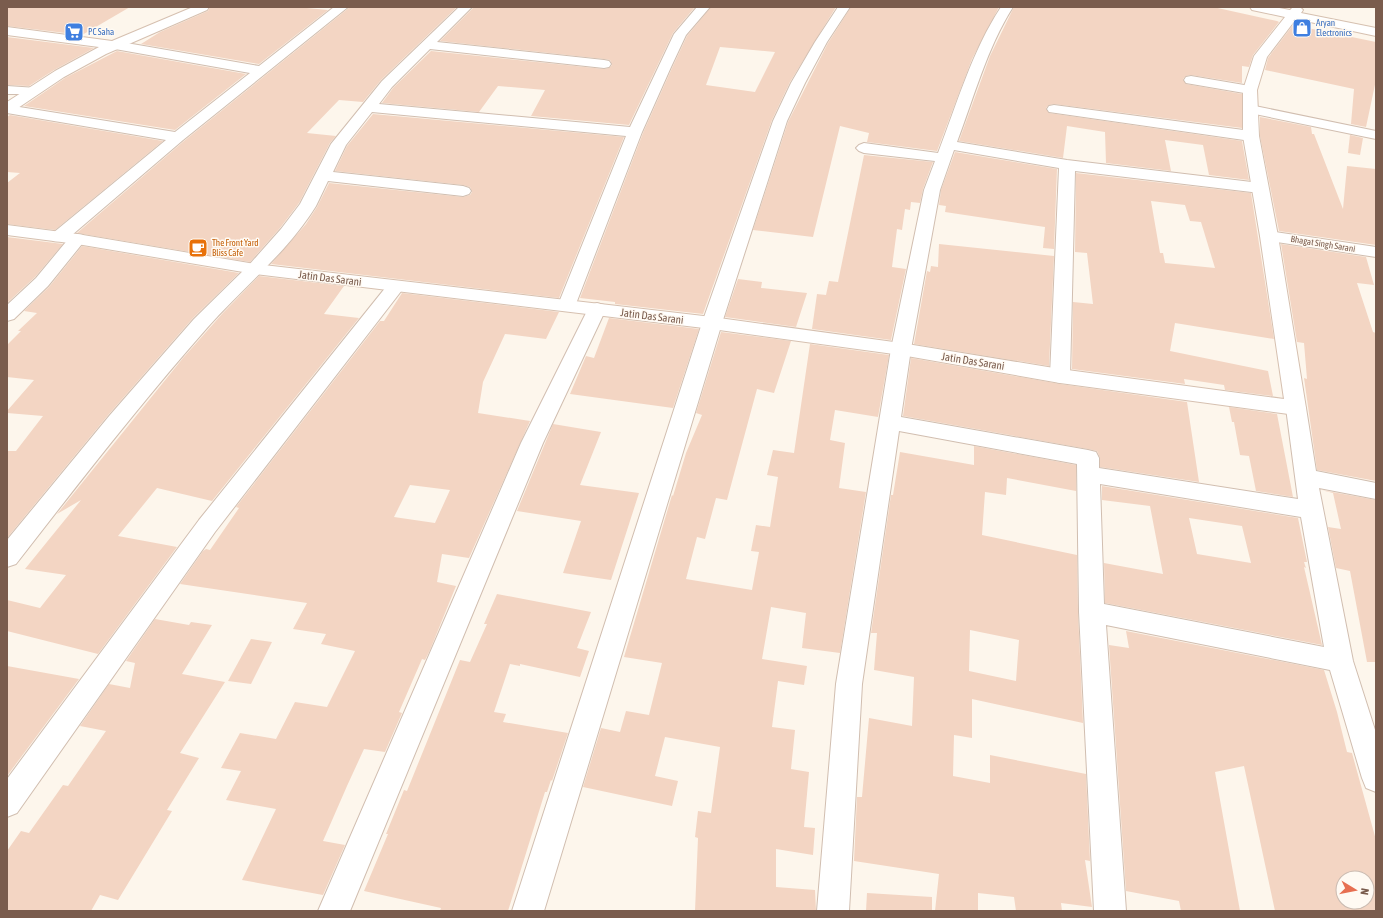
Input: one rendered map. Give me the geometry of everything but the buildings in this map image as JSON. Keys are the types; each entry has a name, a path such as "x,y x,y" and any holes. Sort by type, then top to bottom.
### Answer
{"street":[{"path":"7,109 32,91 73,66 114,45 203,7"},
{"path":"7,315 42,282 68,238 178,137 342,7"},
{"path":"7,557 117,420 201,323 255,269 287,233 308,205 339,144 387,84 466,7"},
{"path":"567,305 635,132 680,34 704,7"},
{"path":"528,911 712,323 780,122 798,83 821,42 844,7"},
{"path":"833,911 849,684 901,349 932,190 977,68 998,21 1007,7"},
{"path":"1256,7 1290,11 1376,26"},
{"path":"1290,11 1376,32"},
{"path":"1290,11 1261,56 1255,72 1250,90 1251,136 1269,236 1311,510 1340,661 1376,778"},
{"path":"7,31 114,45 261,70"},
{"path":"427,45 604,64"},
{"path":"1190,80 1250,90"},
{"path":"7,90 32,91"},
{"path":"368,107 635,132"},
{"path":"7,109 178,137"},
{"path":"1054,109 1251,136"},
{"path":"1250,109 1376,135"},
{"path":"864,148 946,151 1260,188"},
{"path":"1060,376 1067,165"},
{"path":"323,176 463,191"},
{"name":"Jatin Das Sarani","path":"7,230 68,238 255,269 712,323 901,349 1060,376 1296,408"},
{"name":"Bhagat Singh Sarani","path":"1269,236 1376,252"},
{"path":"7,803 208,526 396,286"},
{"path":"334,911 532,443 597,309"},
{"path":"889,422 1088,458 1092,612 1110,911"},
{"path":"1089,474 1311,510"},
{"path":"1307,477 1376,491"},
{"path":"1092,612 1340,661"}],"place":[{"name":"Aryan Electronics","path":"1302,28"},
{"name":"PC Saha","path":"74,32"},
{"name":"The Front Yard Bliss Cafe","path":"198,248"}]}
